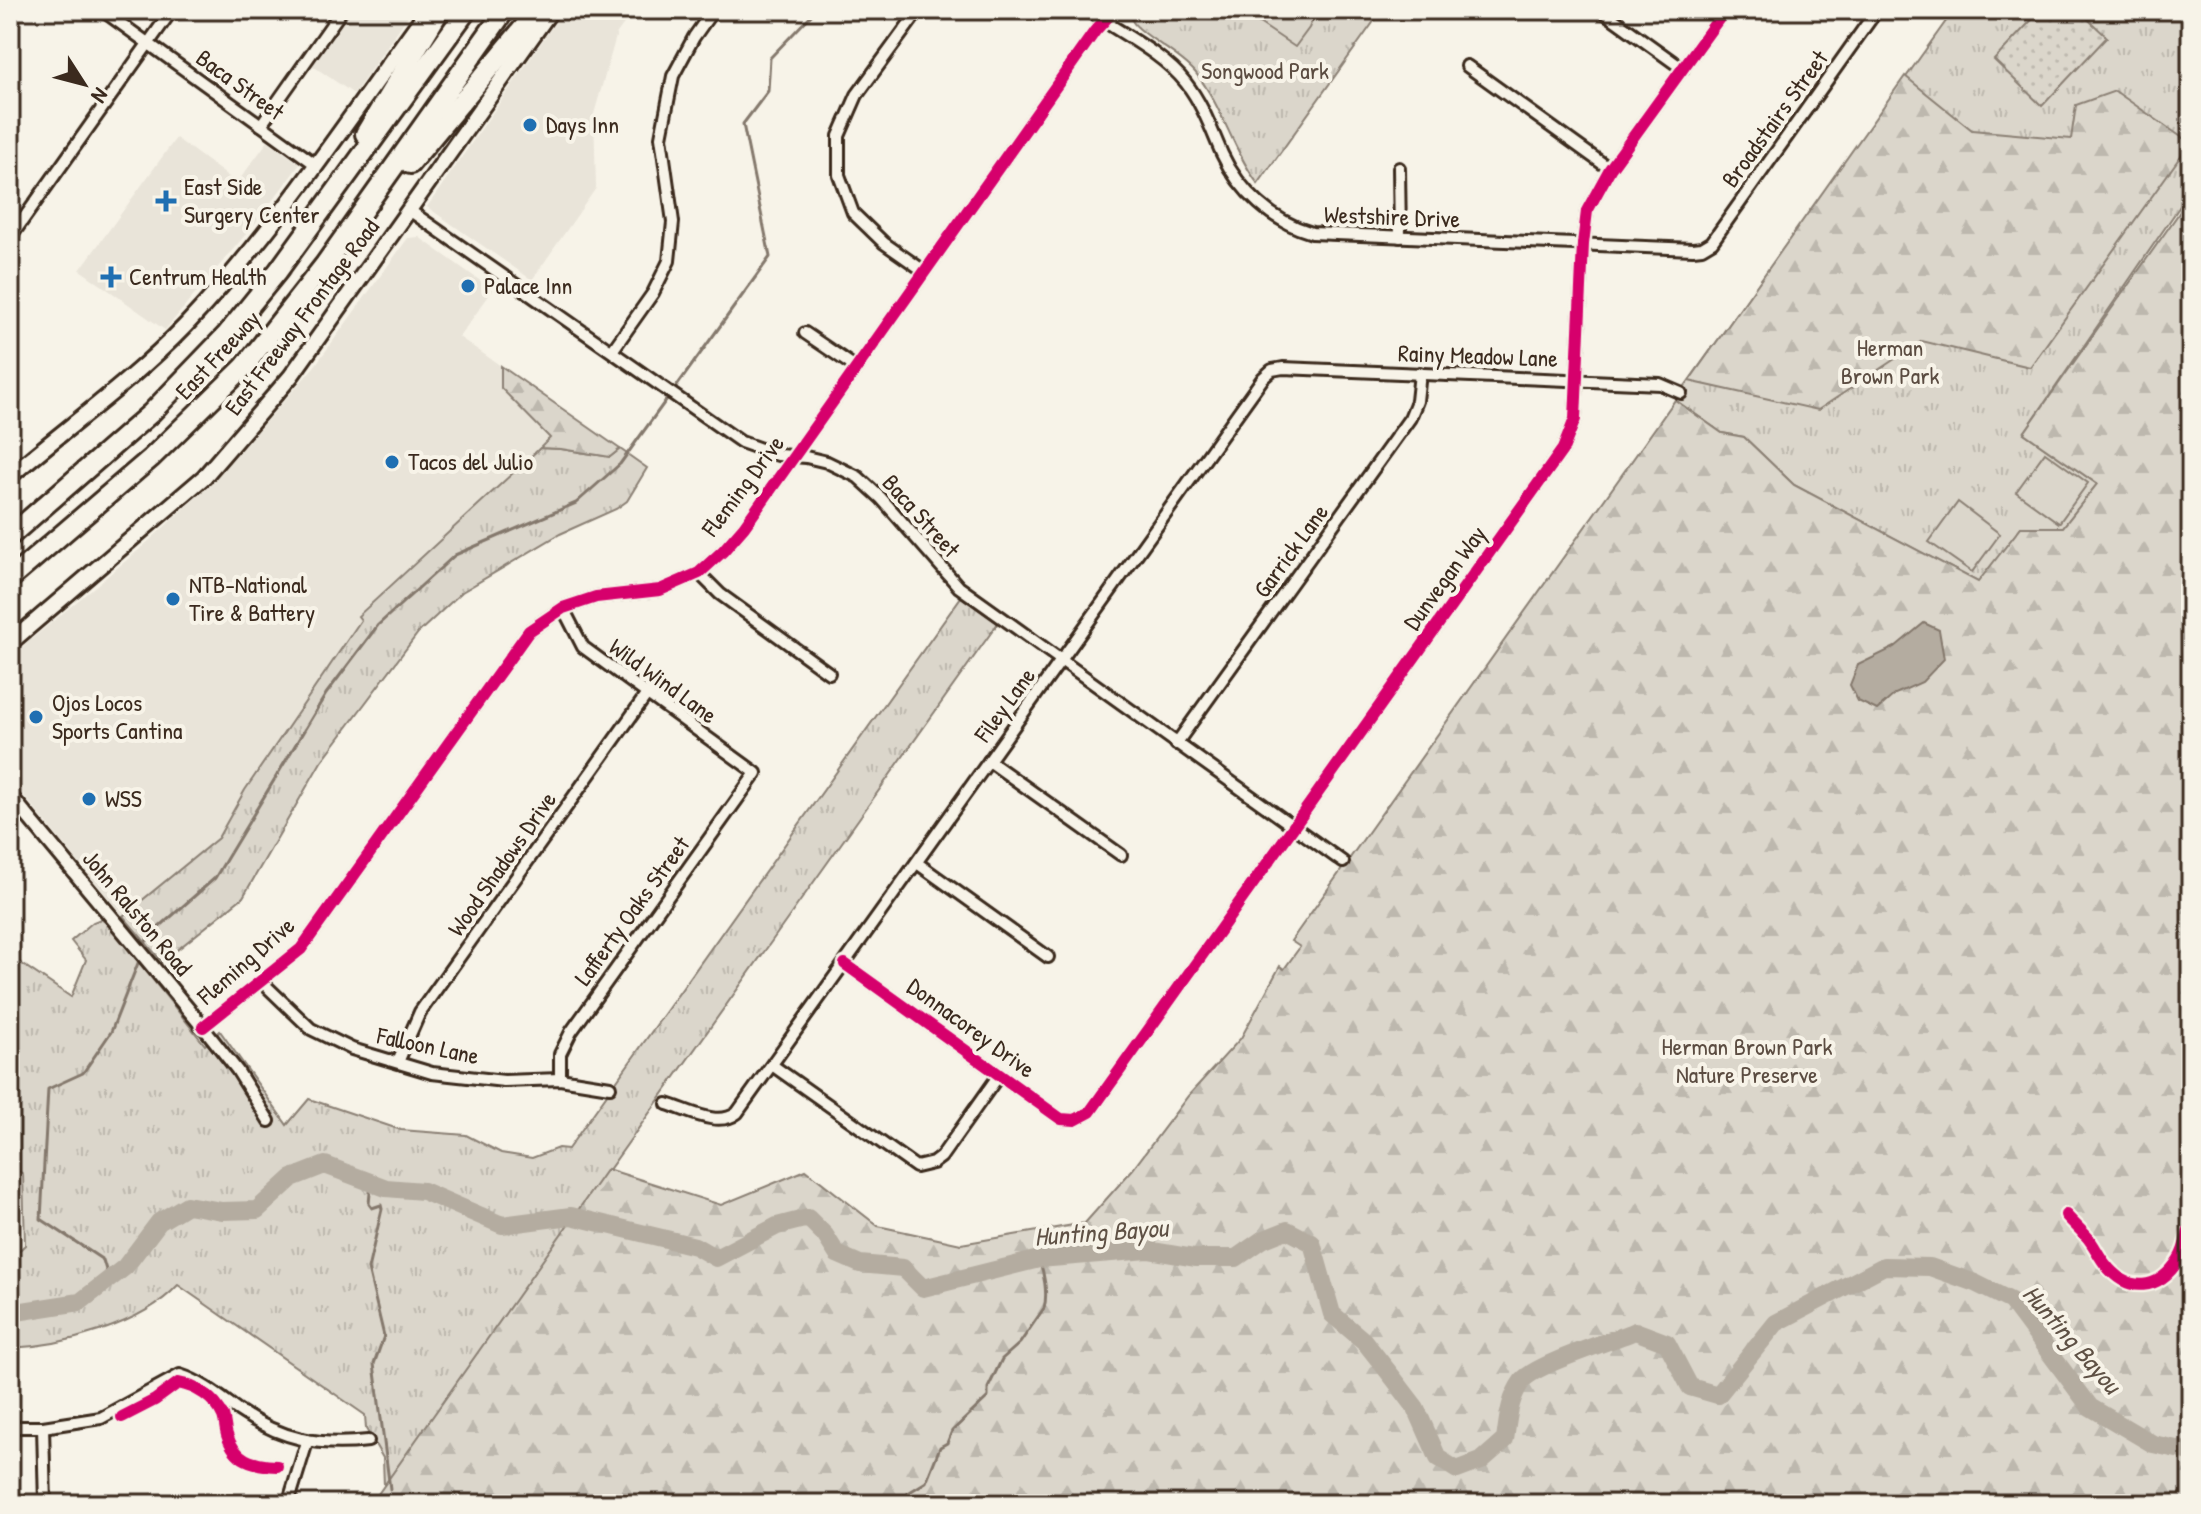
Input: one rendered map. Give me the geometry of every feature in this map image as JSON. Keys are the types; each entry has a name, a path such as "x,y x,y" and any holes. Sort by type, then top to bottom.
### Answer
{"highway":[{"path":"304,234 440,10"},
{"name":"East Freeway","path":"10,536 98,461 188,376 235,323 304,234 467,10"},
{"name":"East Freeway","path":"10,579 112,493 244,367 325,264 505,10"},
{"path":"325,264 538,10"}],"main road":[{"path":"10,476 132,376 226,280 428,10"},
{"name":"East Freeway Frontage Road","path":"10,643 204,477 291,376 551,10"}],"street":[{"name":"Baca Street","path":"102,10 315,164"},
{"path":"10,238 172,10"},
{"path":"261,125 342,10"},
{"path":"612,351 653,293 669,261 673,222 661,137 673,76 713,10"},
{"path":"919,10 857,95 839,136 839,175 853,213 884,243 924,271"},
{"name":"Westshire Drive","path":"1087,10 1166,63 1184,80 1210,122 1234,175 1282,222 1312,233 1702,248"},
{"name":"Fleming Drive","path":"203,1027 301,949 529,631 563,608 596,597 660,590 699,573 723,551 744,527 855,367 1114,10"},
{"path":"1601,10 1683,69"},
{"name":"Dunvegan Way","path":"1075,1120 1090,1112 1563,449 1575,419 1587,211 1610,169 1725,10"},
{"name":"Broadstairs Street","path":"1702,248 1712,242 1877,10"},
{"path":"1467,66 1610,169"},
{"path":"1399,168 1400,237"},
{"name":"Baca Street","path":"409,210 741,442 778,455 806,457 835,465 872,488 959,587 1343,862"},
{"path":"805,333 855,367"},
{"name":"Rainy Meadow Lane","path":"1272,370 1578,379 1660,384 1681,393"},
{"name":"Filey Lane","path":"667,1104 718,1120 731,1118 737,1113 1263,378 1272,370"},
{"name":"Garrick Lane","path":"1176,744 1410,418 1417,401 1420,373"},
{"path":"699,573 720,594 829,673"},
{"name":"Wild Wind Lane","path":"563,608 583,647 756,773"},
{"name":"Wood Shadows Drive","path":"398,1062 420,1012 647,694"},
{"path":"989,761 1121,855"},
{"name":"Lafferty Oaks Street","path":"560,1079 560,1054 571,1032 756,773"},
{"name":"John Ralston Road","path":"10,795 155,966 237,1070 269,1121"},
{"name":"John Ralston Road","path":"10,803 25,815"},
{"path":"917,863 1048,957"},
{"name":"Donnacorey Drive","path":"845,964 1061,1119 1075,1120"},
{"name":"Falloon Lane","path":"261,981 311,1029 352,1049 432,1073 504,1081 560,1079 610,1087"},
{"path":"772,1065 916,1167 933,1163 941,1157 999,1075"},
{"path":"10,1427 43,1427 101,1418 180,1375 193,1379 253,1420 307,1442 368,1441"},
{"path":"43,1427 45,1504"},
{"path":"288,1504 307,1442"}],"shaded area":[{"path":"349,10 412,10 354,94 310,64"},
{"path":"564,10 634,10 617,33 594,114 596,188 532,280 427,207"},
{"path":"176,138 237,183 268,141 300,164 257,221 165,330 80,270"},
{"path":"419,237 493,290 459,337 501,366 501,388 550,438 358,615 361,620 245,790 218,838 123,916 10,779 10,657 140,549 211,484 314,367 408,238"},
{"path":"1924,623 1939,630 1944,659 1922,682 1895,694 1877,710 1858,701 1850,685 1858,665 1895,647"}],"green space":[{"name":"Songwood Park","path":"1129,10 1382,10 1258,184 1213,98 1195,72 1137,27"},
{"path":"1240,10 1317,10 1295,47"},
{"name":"Herman Brown Park","path":"1954,10 2191,10 2191,190 2024,433 2097,484 2063,527 2021,527 1979,583 1794,485 1744,437 1722,433 1675,400"},
{"path":"2041,10 2078,10 2107,37 2042,106 1994,60"},
{"path":"1905,76 1972,130 2071,139 2076,105 2115,91 2190,143 2030,367 1922,341 1818,410 1689,381"},
{"name":"Herman Brown Park Nature Preserve","path":"2191,196 2191,1504 371,1504 607,1169 721,1205 806,1170 878,1226 961,1244 1085,1223 1133,1169 1188,1096 1241,1038 1280,966 1284,969 1300,947 1291,941 1675,400 1722,433 1744,437 1794,485 1978,582 2021,527 2063,527 2097,484 2024,433"},
{"path":"501,366 620,449 610,457 540,448 550,438 501,388"},
{"path":"540,448 610,457 620,449 647,468 627,501 616,509 560,534 462,592 418,633 321,762 243,897 162,962 123,916 218,838 245,790 361,620 358,616"},
{"path":"2045,452 2088,483 2059,523 2016,492"},
{"path":"1958,502 2000,534 1972,572 1929,542"},
{"path":"961,597 998,623 384,1486 383,1458 366,1429 365,1415 178,1285 144,1311 100,1331 53,1343 10,1348 10,1259 25,1245 23,1174 10,1165 10,956 71,997 86,960 71,941 101,919 205,1045 220,1031 287,1125 309,1099 401,1130 466,1135 501,1153 532,1158 558,1148 568,1149"}],"waterway":[{"path":"674,390 770,257 743,124 768,91 770,58 816,10"},
{"path":"144,947 148,937 215,878 326,694 378,625 455,555 576,503 620,464 669,396"},
{"path":"109,1280 103,1260 41,1219 48,1089 83,1073 111,1032 140,958"},
{"name":"Hunting Bayou","path":"10,1313 80,1302 125,1267 159,1222 187,1205 222,1211 257,1210 292,1178 325,1165 386,1188 423,1191 502,1225 571,1216 695,1246 716,1258 777,1226 808,1218 825,1235 837,1254 860,1264 903,1268 923,1288 1039,1259 1148,1250 1195,1258 1236,1258 1262,1240 1287,1230 1312,1243 1332,1314 1364,1341 1416,1408 1438,1458 1457,1470 1481,1461 1505,1440 1512,1402 1522,1381 1557,1360 1635,1331 1667,1343 1690,1387 1718,1395 1776,1323 1884,1266 1930,1267 1975,1283 2011,1301 2090,1407 2153,1444 2191,1452"},
{"path":"371,1182 369,1204 372,1208 381,1205 382,1209 368,1269 384,1336 374,1364 390,1489"},
{"path":"909,1504 908,1493 926,1482 940,1447 947,1443 952,1431 988,1397 988,1388 1002,1359 1020,1343 1044,1308 1045,1284 1039,1259"}],"cycle path":[{"path":"203,1027 301,949 529,631 563,608 596,597 660,590 699,573 723,551 744,527 1095,31 1114,10"},
{"path":"845,964 1061,1119 1075,1120 1090,1112 1563,449 1575,419 1587,211 1610,169 1725,10"},
{"path":"2066,1215 2088,1238 2114,1274 2133,1284 2143,1285 2153,1283 2171,1270 2183,1250 2191,1223"},
{"path":"122,1417 155,1400 178,1383 185,1385 198,1390 215,1404 223,1416 230,1443 240,1456 252,1462 277,1466"}],"place":[{"name":"Days Inn","path":"530,125"},
{"name":"East Side Surgery Center","path":"166,201"},
{"name":"Centrum Health","path":"111,277"},
{"name":"Palace Inn","path":"468,286"},
{"name":"Tacos del Julio","path":"392,462"},
{"name":"NTB-National Tire & Battery","path":"173,599"},
{"name":"Ojos Locos Sports Cantina","path":"36,717"},
{"name":"WSS","path":"89,799"}]}
